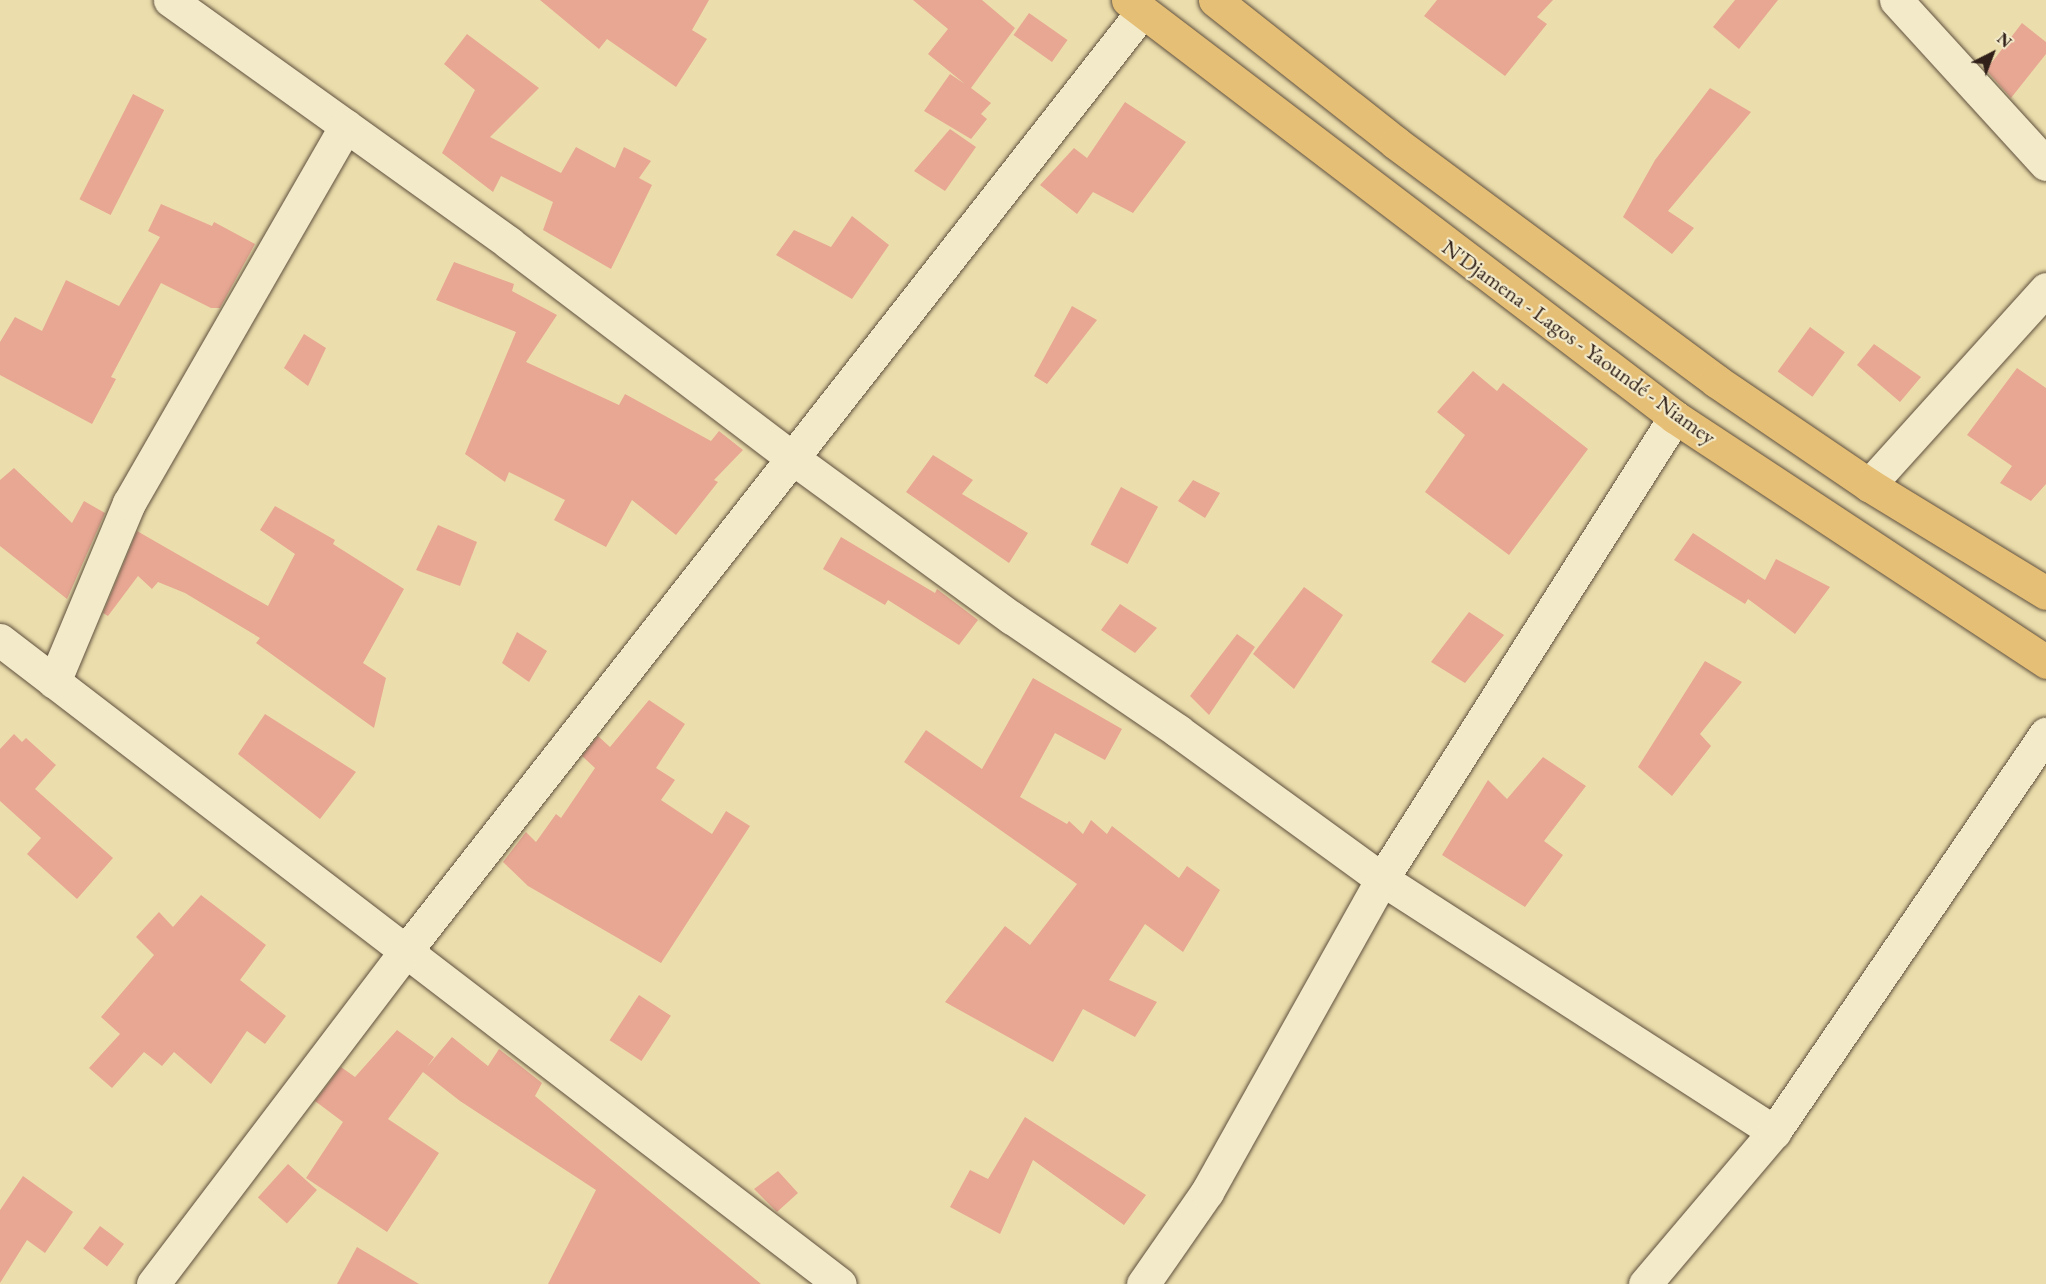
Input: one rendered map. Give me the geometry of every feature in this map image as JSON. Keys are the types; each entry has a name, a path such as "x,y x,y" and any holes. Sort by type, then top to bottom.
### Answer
{"highway":[{"path":"1215,0 1396,143 1707,374 1869,485 2046,593"},
{"name":"N'Djamena - Lagos - Yaoundé - Niamey","path":"1135,6 1676,417 2046,662"}],"street":[{"path":"170,0 509,243 791,457 1382,879 1774,1132"},
{"path":"1896,0 2046,164"},
{"path":"153,1284 405,952 791,457 1135,6"},
{"path":"54,682 129,503 346,126"},
{"path":"1869,485 2046,289"},
{"path":"1143,1284 1207,1192 1382,879 1676,417"},
{"path":"0,640 840,1284"},
{"path":"1645,1284 1774,1132 2046,734"}],"building":[{"path":"540,0 709,0 692,30 707,39 676,87 607,39 599,49"},
{"path":"913,0 982,0 1015,28 971,88 991,103 981,114 987,119 971,139 924,111 950,74 965,84 928,54 948,29"},
{"path":"1437,0 1553,0 1537,17 1547,24 1505,76 1424,16"},
{"path":"1735,0 1778,0 1739,49 1713,27"},
{"path":"1029,13 1068,40 1052,62 1014,35"},
{"path":"2022,23 2046,42 2046,54 2011,98 1986,70"},
{"path":"467,34 539,88 490,137 561,173 576,147 615,168 624,147 651,161 639,178 652,185 611,269 543,230 553,202 501,176 493,192 442,153 475,90 444,64"},
{"path":"1710,88 1751,112 1668,211 1694,228 1672,254 1623,217 1655,160"},
{"path":"133,94 164,110 111,215 79,199"},
{"path":"1125,102 1186,142 1133,213 1093,192 1077,214 1040,185 1074,148 1087,158"},
{"path":"950,129 976,147 945,191 914,171"},
{"path":"161,204 212,226 214,222 255,244 220,308 211,308 161,283 111,377 116,379 92,424 0,375 0,342 15,317 42,331 66,280 119,306 160,237 148,231"},
{"path":"852,216 889,245 852,299 776,255 794,230 831,247"},
{"path":"454,262 514,284 512,291 557,315 526,362 619,405 625,394 711,441 719,431 743,450 714,480 718,482 676,535 632,500 606,547 554,520 565,500 509,472 505,482 465,454 516,332 436,300"},
{"path":"1072,306 1097,320 1047,384 1034,376"},
{"path":"1810,327 1845,352 1812,397 1778,371"},
{"path":"304,334 326,348 308,386 284,368"},
{"path":"1874,344 1921,377 1900,402 1857,365"},
{"path":"2017,368 2046,388 2046,484 2031,501 2000,483 2012,466 1967,435"},
{"path":"1473,371 1497,391 1503,383 1588,449 1509,555 1425,492 1465,435 1437,412"},
{"path":"933,455 973,480 962,494 1028,533 1009,563 906,492"},
{"path":"14,468 72,523 84,501 105,513 67,599 0,546 0,480"},
{"path":"1193,480 1220,493 1205,518 1178,501"},
{"path":"1121,487 1158,507 1128,564 1090,544"},
{"path":"275,506 335,540 333,544 404,589 363,663 386,678 374,728 256,643 260,638 185,593 158,582 152,589 138,576 108,616 103,613 137,531 268,606 295,554 260,530"},
{"path":"438,525 477,542 460,586 416,570"},
{"path":"1693,533 1765,580 1776,559 1830,587 1795,634 1748,599 1745,604 1674,560"},
{"path":"841,537 935,593 937,589 978,620 959,645 888,600 885,605 823,569"},
{"path":"1304,587 1343,615 1294,689 1253,654"},
{"path":"1120,604 1157,628 1135,653 1101,630"},
{"path":"1469,612 1504,635 1465,683 1431,662"},
{"path":"517,632 547,651 529,682 502,663"},
{"path":"1237,634 1255,647 1209,715 1190,696"},
{"path":"1705,661 1742,682 1700,734 1711,746 1672,796 1638,767"},
{"path":"1033,678 1122,729 1105,760 1055,733 1020,797 1067,824 1069,821 1083,834 1091,820 1107,834 1112,826 1179,878 1187,866 1220,890 1183,952 1145,924 1109,980 1157,1002 1135,1037 1083,1009 1053,1062 945,1002 1005,926 1030,945 1077,884 904,762 926,730 982,769"},
{"path":"649,700 685,724 656,768 675,780 661,800 712,834 726,811 750,826 661,963 528,886 503,862 526,832 536,842 556,814 561,818 595,768 582,756 598,736 610,747"},
{"path":"265,714 356,772 320,819 238,754"},
{"path":"14,734 22,742 26,738 56,765 35,789 113,858 77,899 27,854 41,838 0,801 0,749"},
{"path":"1543,757 1586,786 1544,841 1563,855 1525,907 1442,855 1488,780 1507,799"},
{"path":"201,895 266,945 240,980 286,1016 265,1044 247,1031 211,1084 174,1052 162,1066 144,1052 112,1088 89,1068 120,1034 101,1017 154,955 136,937 159,912 173,927"},
{"path":"639,995 671,1016 641,1061 610,1040"},
{"path":"397,1030 434,1057 427,1067 452,1037 488,1066 499,1049 542,1083 535,1096 761,1284 548,1284 596,1190 460,1101 423,1072 388,1119 439,1153 387,1232 306,1178 343,1122 315,1101 341,1067 355,1077"},
{"path":"1025,1117 1146,1195 1124,1225 1033,1160 1000,1234 950,1207 970,1170 988,1179"},
{"path":"288,1164 317,1190 287,1224 258,1197"},
{"path":"778,1171 798,1193 777,1212 754,1189"},
{"path":"23,1176 73,1212 45,1253 27,1240 0,1283 0,1210"},
{"path":"100,1226 124,1244 107,1266 83,1248"},
{"path":"357,1247 419,1284 337,1284"}]}
